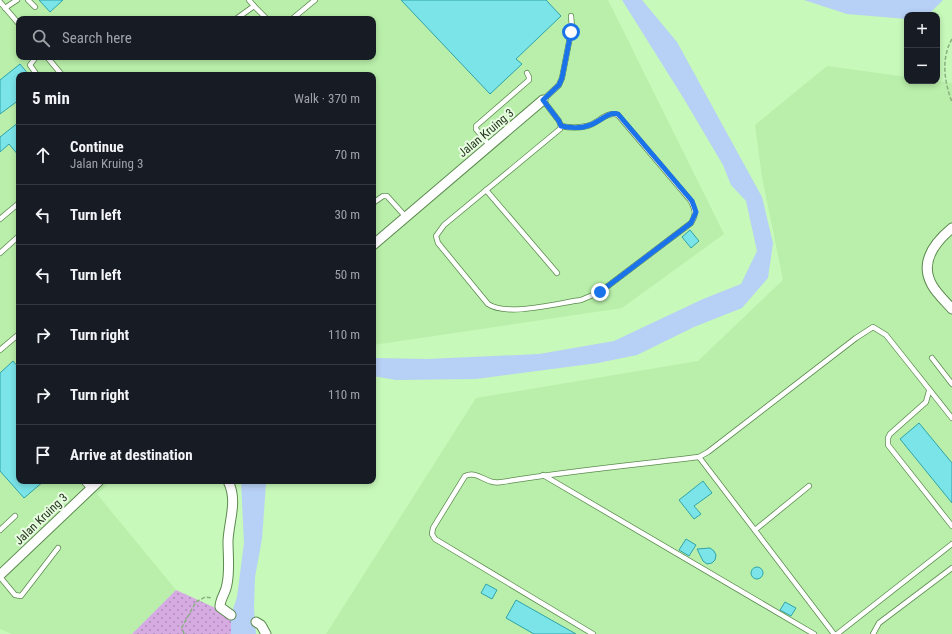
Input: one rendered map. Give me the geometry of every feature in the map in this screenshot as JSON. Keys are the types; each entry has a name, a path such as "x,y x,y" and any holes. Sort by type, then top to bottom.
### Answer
{"street":[{"name":"Jalan Kruing 3","path":"376,242 543,100"},
{"path":"952,228 935,243 930,252 928,264 929,276 932,285 952,309"},
{"name":"Jalan Kruing 3","path":"0,576 96,484"},
{"path":"229,484 233,492 233,500 228,541 229,569 227,586 220,602 220,607 231,615"},
{"path":"256,622 261,625 266,634"}],"lane":[{"path":"5,8 17,0"},
{"path":"28,0 34,7"},
{"path":"249,0 264,16"},
{"path":"296,16 315,0"},
{"path":"0,2 16,21"},
{"path":"240,16 254,6"},
{"name":"Jalan Kruing 3","path":"543,100 559,85 562,78 572,27 571,16"},
{"path":"34,60 30,65 35,72"},
{"path":"50,60 60,72"},
{"path":"489,145 476,129 476,126 529,80 527,73"},
{"path":"543,100 559,121 561,126"},
{"path":"611,114 618,114 692,201 696,212 695,217 691,223 600,292 581,300 507,310 494,308 488,304 436,238 438,232 444,225 558,131 561,126 580,128 589,126 611,114"},
{"path":"486,190 557,273"},
{"path":"376,201 383,196 387,196 405,216"},
{"path":"1,216 16,205"},
{"path":"0,253 16,239"},
{"path":"593,634 435,539 432,534 436,521 465,476 474,474 494,483 543,475 699,458 871,327 878,328 886,335 952,418"},
{"path":"0,350 16,337"},
{"path":"932,358 952,384"},
{"path":"929,391 926,402 890,434 888,438 888,445 952,526"},
{"path":"699,458 834,634"},
{"path":"543,475 814,634"},
{"path":"86,484 90,489"},
{"path":"755,530 809,486"},
{"path":"0,530 15,516"},
{"path":"837,634 952,544"},
{"path":"0,576 15,595 21,596 58,548"},
{"path":"873,634 880,623 952,568"}],"path":[{"path":"952,39 946,49 945,84 952,102"},
{"path":"184,634 182,627 196,602 205,597 220,602"}],"shaded area":[{"path":"0,0 608,0 724,234 622,308 376,345 376,72 16,72 16,484 109,484 97,494 176,590 132,634 12,634 0,629"},
{"path":"827,66 904,77 904,84 940,84 940,81 952,83 952,634 326,634 476,398 698,361 783,280 762,177 755,125"},
{"path":"176,590 231,615 231,634 132,634"}],"water":[{"path":"622,0 642,0 677,42 762,197 773,243 768,278 742,308 694,327 637,355 598,363 476,379 396,380 376,377 376,358 427,359 539,354 614,341 703,299 741,284 757,251 746,201 731,185 723,165"},
{"path":"804,0 943,0 931,12 904,12 904,19 847,14"},
{"path":"241,484 266,484 262,539 255,577 254,608 256,634 231,634 231,615 237,597 244,543"}],"building":[{"path":"39,0 63,0 50,12"},
{"path":"401,0 546,0 561,16 516,59 522,64 490,94"},
{"path":"20,64 27,72 16,72 16,102 0,114 0,80"},
{"path":"16,124 16,152 9,144 0,152 0,137"},
{"path":"690,230 699,241 691,248 682,237"},
{"path":"13,361 16,364 16,484 40,484 24,498 0,471 0,373"},
{"path":"919,423 952,463 952,503 900,439"},
{"path":"703,481 712,493 694,506 701,514 694,519 679,500"},
{"path":"686,539 696,545 689,556 679,550"},
{"path":"710,548 716,555 715,560 712,563 707,564 703,561 697,549"},
{"path":"755,567 759,567 763,573 759,579 755,579 751,575 751,571"},
{"path":"486,584 497,590 492,599 481,593"},
{"path":"516,600 576,634 534,634 506,618"},
{"path":"785,602 796,608 791,616 780,610"}],"waterway":[{"path":"376,369 458,372"}],"route":[{"path":"571,32 562,78 559,85 543,100 559,121 561,126 580,128 589,126 611,114 618,114 692,201 696,212 691,223 600,292"}]}
